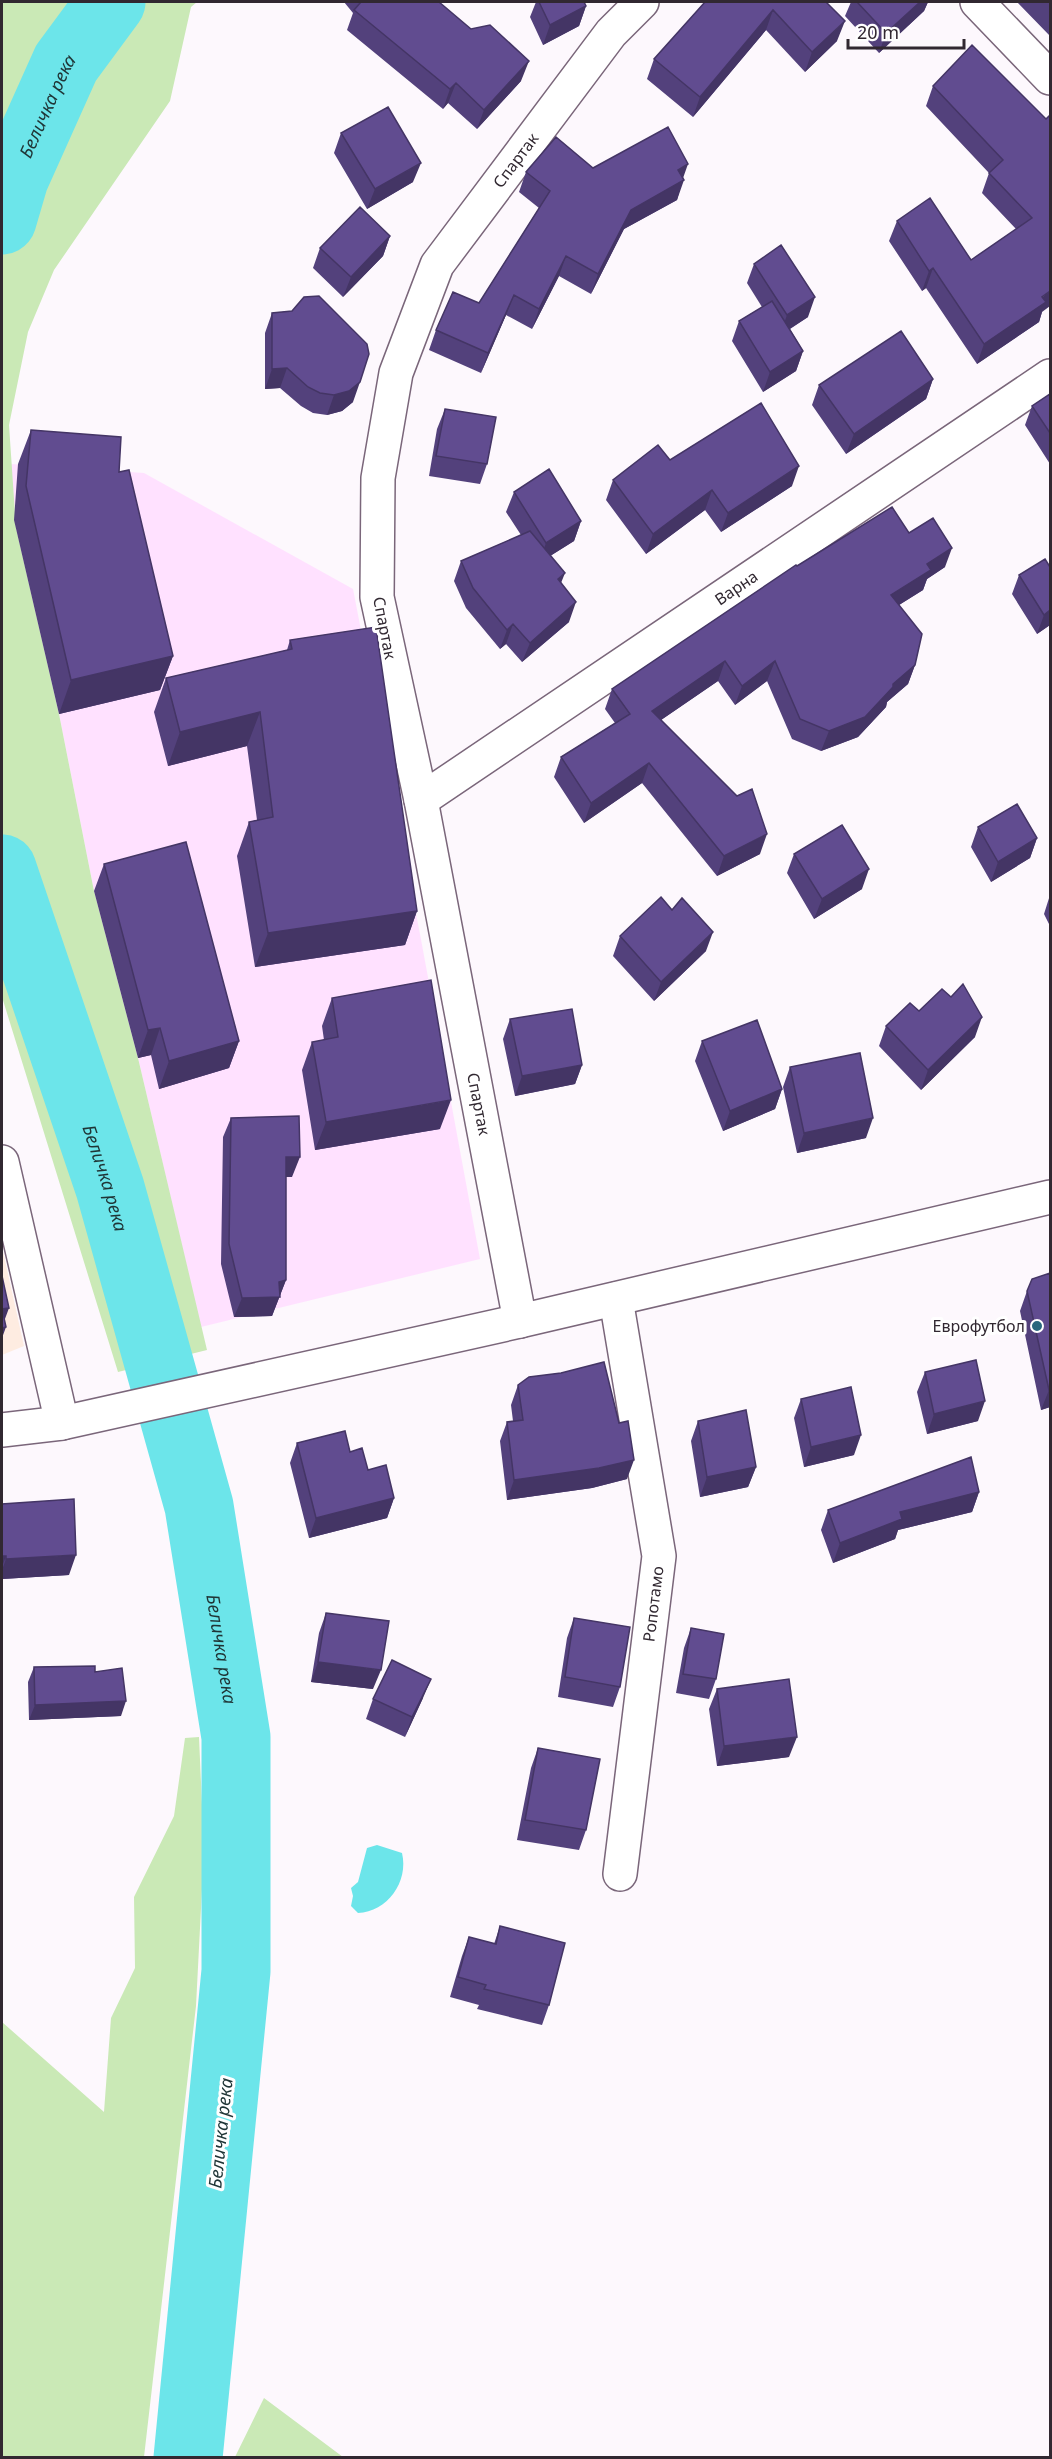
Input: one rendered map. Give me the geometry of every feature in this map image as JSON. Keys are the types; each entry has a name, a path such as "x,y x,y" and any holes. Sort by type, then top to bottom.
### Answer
{"street":[{"name":"Спартак","path":"520,1322 421,801 377,597 378,478 396,372 437,265 610,33 642,2"},
{"path":"977,2 1050,78"},
{"name":"Варна","path":"421,801 1050,376"},
{"path":"2,1162 62,1423"},
{"path":"2,1430 62,1423 520,1322 1050,1197"},
{"name":"Ропотамо","path":"616,1299 659,1556 620,1874"}],"shaded area":[{"path":"11,464 144,473 353,589 480,1259 201,1327 138,1058 94,891 59,714 16,528"},
{"path":"2,1247 24,1346 2,1355"}],"green space":[{"path":"2,2 197,2 191,7 170,101 54,270 28,332 9,425 16,528 59,714 94,891 138,1058 207,1350 118,1372 2,997"},
{"path":"199,1737 204,1850 196,2006 144,2457 2,2457 2,2022 104,2112 111,2018 135,1968 134,1897 174,1816 185,1738"},
{"path":"264,2398 343,2457 235,2457"}],"water":[{"path":"377,1845 402,1853 402,1874 394,1894 387,1901 369,1911 358,1913 351,1906 353,1896 351,1888 358,1882 367,1848"}],"building":[{"path":"361,2 439,2 471,29 490,25 529,61 484,110 456,83 450,89 354,10"},
{"path":"539,2 584,2 586,6 550,25"},
{"path":"705,2 826,2 845,21 812,52 773,10 700,97 654,59"},
{"path":"857,2 920,2 886,33"},
{"path":"972,45 1046,119 1050,115 1050,291 1042,297 1046,302 984,344 933,268 929,271 897,221 930,198 971,260 1032,218 989,173 1003,160 933,86"},
{"path":"388,107 421,163 375,189 341,133"},
{"path":"668,127 688,164 678,170 684,180 631,210 598,274 566,256 539,309 514,295 488,353 436,330 453,292 479,303 550,191 526,172 556,137 593,168"},
{"path":"360,207 390,236 351,277 320,248"},
{"path":"781,245 815,297 787,315 754,264"},
{"path":"319,296 367,344 369,354 360,382 349,391 334,395 320,393 308,387 287,368 272,369 272,313 292,311 304,297"},
{"path":"772,301 803,351 770,372 739,321"},
{"path":"901,331 933,379 854,434 819,385"},
{"path":"1050,394 1050,433 1032,406"},
{"path":"761,403 799,466 728,513 712,490 653,534 613,480 658,445 670,460"},
{"path":"445,409 496,417 487,464 436,456"},
{"path":"31,430 121,437 119,472 129,470 173,656 71,680 26,486"},
{"path":"549,469 581,521 546,543 514,492"},
{"path":"892,507 909,533 933,518 952,548 927,564 931,570 891,595 922,634 915,665 893,684 893,687 865,717 829,731 800,719 775,661 742,686 725,661 652,711 737,796 752,789 767,834 724,856 649,763 591,803 561,757 630,714 612,689 796,565"},
{"path":"530,531 565,573 558,579 576,602 530,643 513,624 507,630 473,588 461,561"},
{"path":"1045,559 1050,567 1050,610 1044,615 1019,575"},
{"path":"376,627 417,911 268,933 249,822 273,817 260,712 180,732 166,678 292,649 290,640"},
{"path":"1017,804 1037,838 998,862 978,827"},
{"path":"842,825 869,869 822,899 794,854"},
{"path":"186,842 239,1041 169,1061 160,1028 148,1030 104,864"},
{"path":"661,897 672,910 682,898 713,932 661,982 620,936"},
{"path":"431,980 451,1100 326,1122 312,1042 338,1037 332,998"},
{"path":"963,984 982,1017 928,1070 886,1026 910,1003 919,1011 942,989 951,997"},
{"path":"572,1009 582,1065 522,1076 510,1019"},
{"path":"757,1020 782,1089 730,1111 702,1041"},
{"path":"860,1053 873,1118 804,1133 790,1067"},
{"path":"299,1116 300,1157 286,1157 286,1280 279,1282 280,1297 242,1298 229,1244 231,1118"},
{"path":"1050,1273 1049,1390 1027,1291 1032,1279"},
{"path":"2,1276 9,1308 2,1309"},
{"path":"2,1309 6,1327 2,1328"},
{"path":"976,1360 985,1401 934,1414 925,1372"},
{"path":"604,1362 619,1423 628,1421 634,1460 599,1468 514,1480 507,1422 523,1420 518,1385 529,1377 561,1373"},
{"path":"851,1387 861,1435 811,1447 801,1399"},
{"path":"746,1410 756,1467 707,1477 698,1421"},
{"path":"345,1431 350,1452 362,1448 368,1470 386,1465 394,1498 316,1518 297,1443"},
{"path":"971,1457 979,1492 900,1512 902,1519 840,1543 828,1510"},
{"path":"74,1499 76,1555 6,1559 6,1556 2,1556 2,1504"},
{"path":"326,1613 389,1621 381,1670 318,1662"},
{"path":"574,1618 630,1627 620,1687 565,1677"},
{"path":"691,1628 724,1634 716,1679 683,1674"},
{"path":"392,1660 431,1679 412,1717 373,1699"},
{"path":"95,1666 95,1672 122,1668 126,1701 35,1705 34,1667"},
{"path":"789,1679 797,1737 724,1746 717,1689"},
{"path":"538,1748 600,1759 586,1830 525,1820"},
{"path":"500,1926 565,1943 549,2005 484,1989 486,1985 458,1977 469,1937 496,1944"}],"waterway":[{"name":"Беличка река","path":"2,220 14,179 66,63 111,2"},
{"name":"Беличка река","path":"2,869 110,1188 199,1506 236,1737 236,1971 188,2458"}],"place":[{"name":"Еврофутбол","path":"1037,1326"}]}
